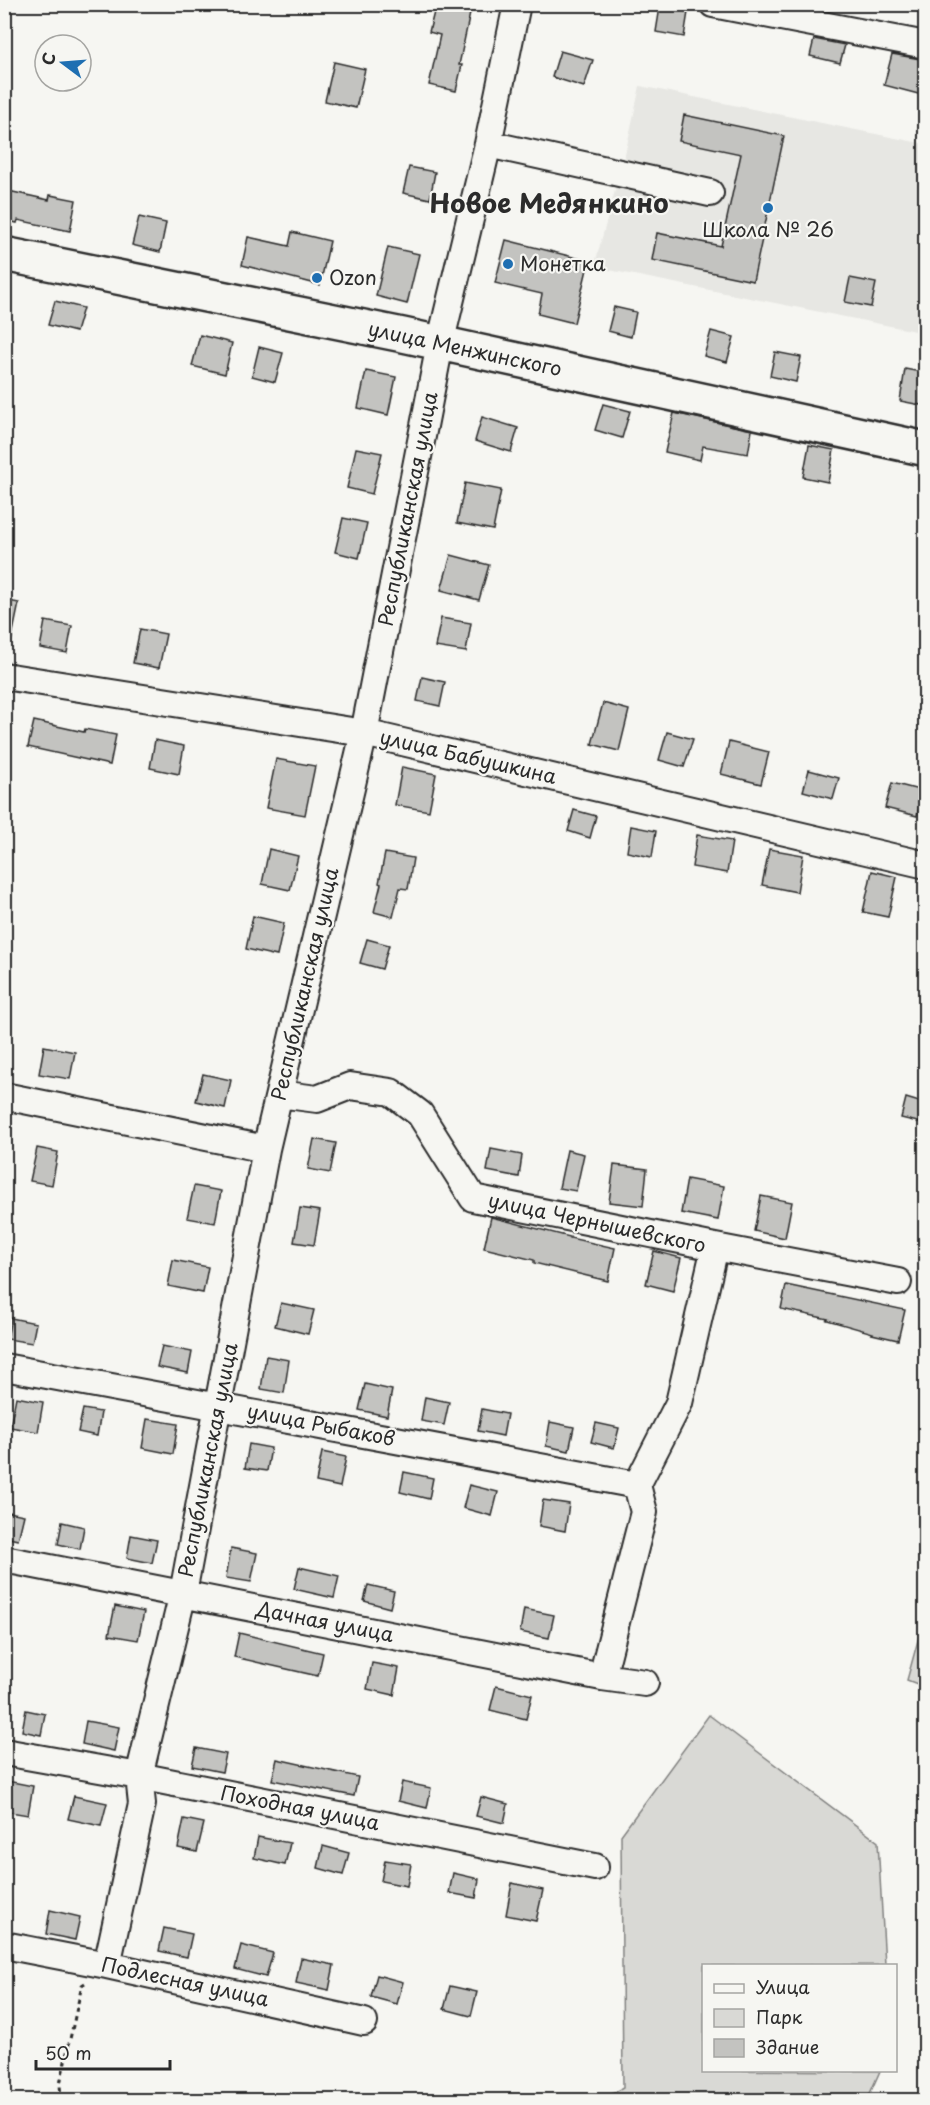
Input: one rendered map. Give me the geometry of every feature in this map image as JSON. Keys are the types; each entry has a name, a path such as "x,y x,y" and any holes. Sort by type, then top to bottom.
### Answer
{"main road":[{"name":"улица Менжинского","path":"4,254 440,344 926,449"}],"street":[{"name":"Республиканская улица","path":"107,1965 142,1804 139,1776 183,1593 266,1149 364,733 440,344 489,144 517,4"},
{"path":"713,4 926,45"},
{"path":"489,144 710,193"},
{"name":"улица Бабушкина","path":"4,676 364,733 926,865"},
{"name":"улица Чернышевского","path":"279,1094 317,1099 350,1086 391,1092 420,1114 473,1198 898,1281"},
{"path":"4,1096 266,1149"},
{"path":"602,1677 644,1512 638,1485 679,1403 715,1247"},
{"name":"улица Рыбаков","path":"4,1367 638,1485"},
{"name":"Дачная улица","path":"4,1559 602,1677 645,1683"},
{"name":"Походная улица","path":"4,1752 139,1776 595,1867"},
{"name":"Подлесная улица","path":"4,1945 107,1965 364,2022"}],"path":[{"path":"61,2100 60,2084 82,1985 107,1965"}],"shaded area":[{"name":"Школа № 26","path":"640,86 925,144 925,333 594,267 626,150"}],"green space":[{"path":"925,1615 925,1687 907,1680"},
{"path":"709,1715 878,1842 885,1964 702,1964 702,2072 880,2072 867,2100 601,2100 623,2088 621,1835"}],"building":[{"path":"436,4 472,4 456,91 429,85 440,35 429,32"},
{"path":"660,7 688,12 684,37 656,32"},
{"path":"814,39 845,45 840,63 810,56"},
{"path":"560,51 593,60 584,87 552,77"},
{"path":"892,54 926,60 926,96 884,85"},
{"path":"334,62 365,69 356,108 325,101"},
{"path":"684,115 784,136 753,281 652,260 657,233 721,246 741,154 679,141"},
{"path":"409,167 435,172 430,199 403,193"},
{"path":"4,190 49,200 50,195 76,200 70,231 18,220 17,223 4,220"},
{"path":"139,217 166,223 160,252 132,245"},
{"path":"292,232 330,241 320,285 242,265 248,237 289,246"},
{"path":"506,240 589,261 574,323 538,314 542,294 495,283"},
{"path":"388,247 419,254 407,304 376,296"},
{"path":"850,278 876,283 871,307 845,302"},
{"path":"55,301 83,308 76,332 48,325"},
{"path":"614,307 636,312 631,337 608,331"},
{"path":"711,331 734,337 727,362 704,356"},
{"path":"200,335 232,343 225,374 192,366"},
{"path":"259,347 283,353 275,382 252,376"},
{"path":"775,352 801,357 796,382 770,376"},
{"path":"905,369 926,373 926,406 900,401"},
{"path":"366,371 396,377 388,415 358,408"},
{"path":"603,404 630,411 622,438 595,430"},
{"path":"674,413 752,430 748,454 703,446 700,460 665,452"},
{"path":"482,417 518,428 511,452 475,441"},
{"path":"809,445 834,450 828,482 803,477"},
{"path":"356,448 382,453 372,494 347,488"},
{"path":"465,483 501,490 493,530 457,523"},
{"path":"343,518 367,523 359,558 335,552"},
{"path":"451,555 489,565 479,600 441,590"},
{"path":"4,600 19,603 11,642 4,641"},
{"path":"441,618 471,623 466,652 435,647"},
{"path":"45,621 72,626 67,653 40,648"},
{"path":"140,629 166,634 159,668 133,663"},
{"path":"422,677 445,682 440,706 417,701"},
{"path":"603,703 629,710 619,751 592,744"},
{"path":"34,721 84,732 85,729 116,735 110,765 28,747"},
{"path":"667,732 693,739 684,767 659,760"},
{"path":"155,740 184,746 179,774 150,768"},
{"path":"729,742 769,752 761,784 721,774"},
{"path":"276,759 315,766 305,815 266,808"},
{"path":"402,767 436,774 429,811 395,805"},
{"path":"809,770 839,778 833,799 803,791"},
{"path":"892,783 923,791 917,816 885,808"},
{"path":"574,810 596,816 590,838 568,831"},
{"path":"631,826 656,831 652,857 627,852"},
{"path":"697,835 732,841 727,873 692,867"},
{"path":"269,849 298,856 290,890 262,884"},
{"path":"769,849 803,855 797,892 762,885"},
{"path":"385,853 413,858 408,889 400,888 393,917 374,912"},
{"path":"872,871 897,877 888,917 863,912"},
{"path":"253,916 284,923 277,956 246,949"},
{"path":"367,939 389,945 382,969 360,963"},
{"path":"44,1046 75,1052 70,1079 39,1074"},
{"path":"203,1074 231,1080 225,1108 196,1101"},
{"path":"906,1098 926,1104 926,1124 901,1118"},
{"path":"314,1139 336,1143 330,1173 308,1169"},
{"path":"37,1148 58,1152 52,1185 30,1181"},
{"path":"491,1149 522,1155 519,1177 487,1171"},
{"path":"567,1150 584,1154 576,1191 559,1188"},
{"path":"614,1165 647,1169 643,1206 609,1202"},
{"path":"687,1179 724,1186 718,1220 681,1213"},
{"path":"194,1186 221,1191 215,1223 187,1218"},
{"path":"761,1196 792,1202 785,1238 754,1231"},
{"path":"300,1208 320,1211 314,1245 294,1242"},
{"path":"491,1217 615,1248 608,1281 484,1248"},
{"path":"654,1251 681,1258 673,1291 646,1284"},
{"path":"173,1260 208,1267 203,1293 168,1286"},
{"path":"786,1285 905,1310 898,1340 828,1319 781,1309"},
{"path":"281,1303 314,1310 308,1334 275,1326"},
{"path":"11,1318 36,1323 32,1343 7,1339"},
{"path":"162,1346 192,1352 188,1373 157,1367"},
{"path":"266,1356 289,1360 284,1393 261,1389"},
{"path":"365,1384 392,1390 387,1416 359,1410"},
{"path":"16,1397 43,1402 38,1432 10,1427"},
{"path":"425,1397 449,1402 444,1425 421,1421"},
{"path":"83,1409 101,1412 97,1436 78,1432"},
{"path":"482,1409 507,1414 503,1436 478,1431"},
{"path":"147,1419 178,1424 173,1454 142,1448"},
{"path":"550,1422 574,1427 569,1451 546,1446"},
{"path":"596,1423 619,1428 614,1448 591,1442"},
{"path":"249,1444 271,1448 267,1471 245,1468"},
{"path":"322,1452 346,1457 340,1487 316,1482"},
{"path":"404,1472 433,1478 429,1499 400,1492"},
{"path":"469,1485 498,1492 492,1516 463,1508"},
{"path":"543,1500 569,1504 565,1531 539,1526"},
{"path":"4,1511 24,1515 18,1540 4,1537"},
{"path":"62,1522 84,1527 80,1549 58,1544"},
{"path":"131,1535 157,1540 152,1563 127,1558"},
{"path":"231,1548 257,1553 251,1582 226,1578"},
{"path":"299,1567 339,1576 334,1598 294,1589"},
{"path":"368,1585 394,1591 390,1608 364,1601"},
{"path":"115,1606 144,1612 138,1640 109,1635"},
{"path":"524,1609 554,1615 549,1638 520,1632"},
{"path":"239,1633 323,1653 318,1676 234,1657"},
{"path":"372,1663 399,1668 394,1695 367,1689"},
{"path":"496,1686 532,1695 526,1719 490,1710"},
{"path":"26,1710 45,1714 41,1735 22,1731"},
{"path":"86,1721 119,1727 114,1751 82,1744"},
{"path":"196,1748 226,1754 222,1772 192,1766"},
{"path":"277,1759 358,1777 354,1796 272,1780"},
{"path":"7,1781 33,1786 28,1815 4,1811"},
{"path":"402,1782 431,1788 427,1808 398,1801"},
{"path":"74,1796 107,1803 101,1826 68,1819"},
{"path":"481,1797 508,1804 504,1823 476,1816"},
{"path":"184,1819 204,1823 197,1852 178,1848"},
{"path":"258,1837 290,1843 285,1865 254,1858"},
{"path":"323,1846 349,1853 343,1875 318,1868"},
{"path":"385,1860 411,1864 407,1886 381,1881"},
{"path":"453,1873 479,1879 476,1898 449,1893"},
{"path":"512,1883 543,1890 536,1921 506,1915"},
{"path":"50,1910 80,1917 75,1940 46,1934"},
{"path":"164,1928 192,1934 187,1957 159,1951"},
{"path":"241,1945 273,1953 266,1977 235,1969"},
{"path":"301,1958 334,1965 329,1990 296,1983"},
{"path":"377,1975 403,1982 397,2004 371,1997"},
{"path":"450,1986 477,1992 471,2016 444,2009"}],"place":[{"name":"Школа № 26","path":"768,208"},
{"name":"Монетка","path":"508,264"},
{"name":"Ozon","path":"317,278"}],"district":[{"name":"Новое Медянкино","path":"549,204"}]}
